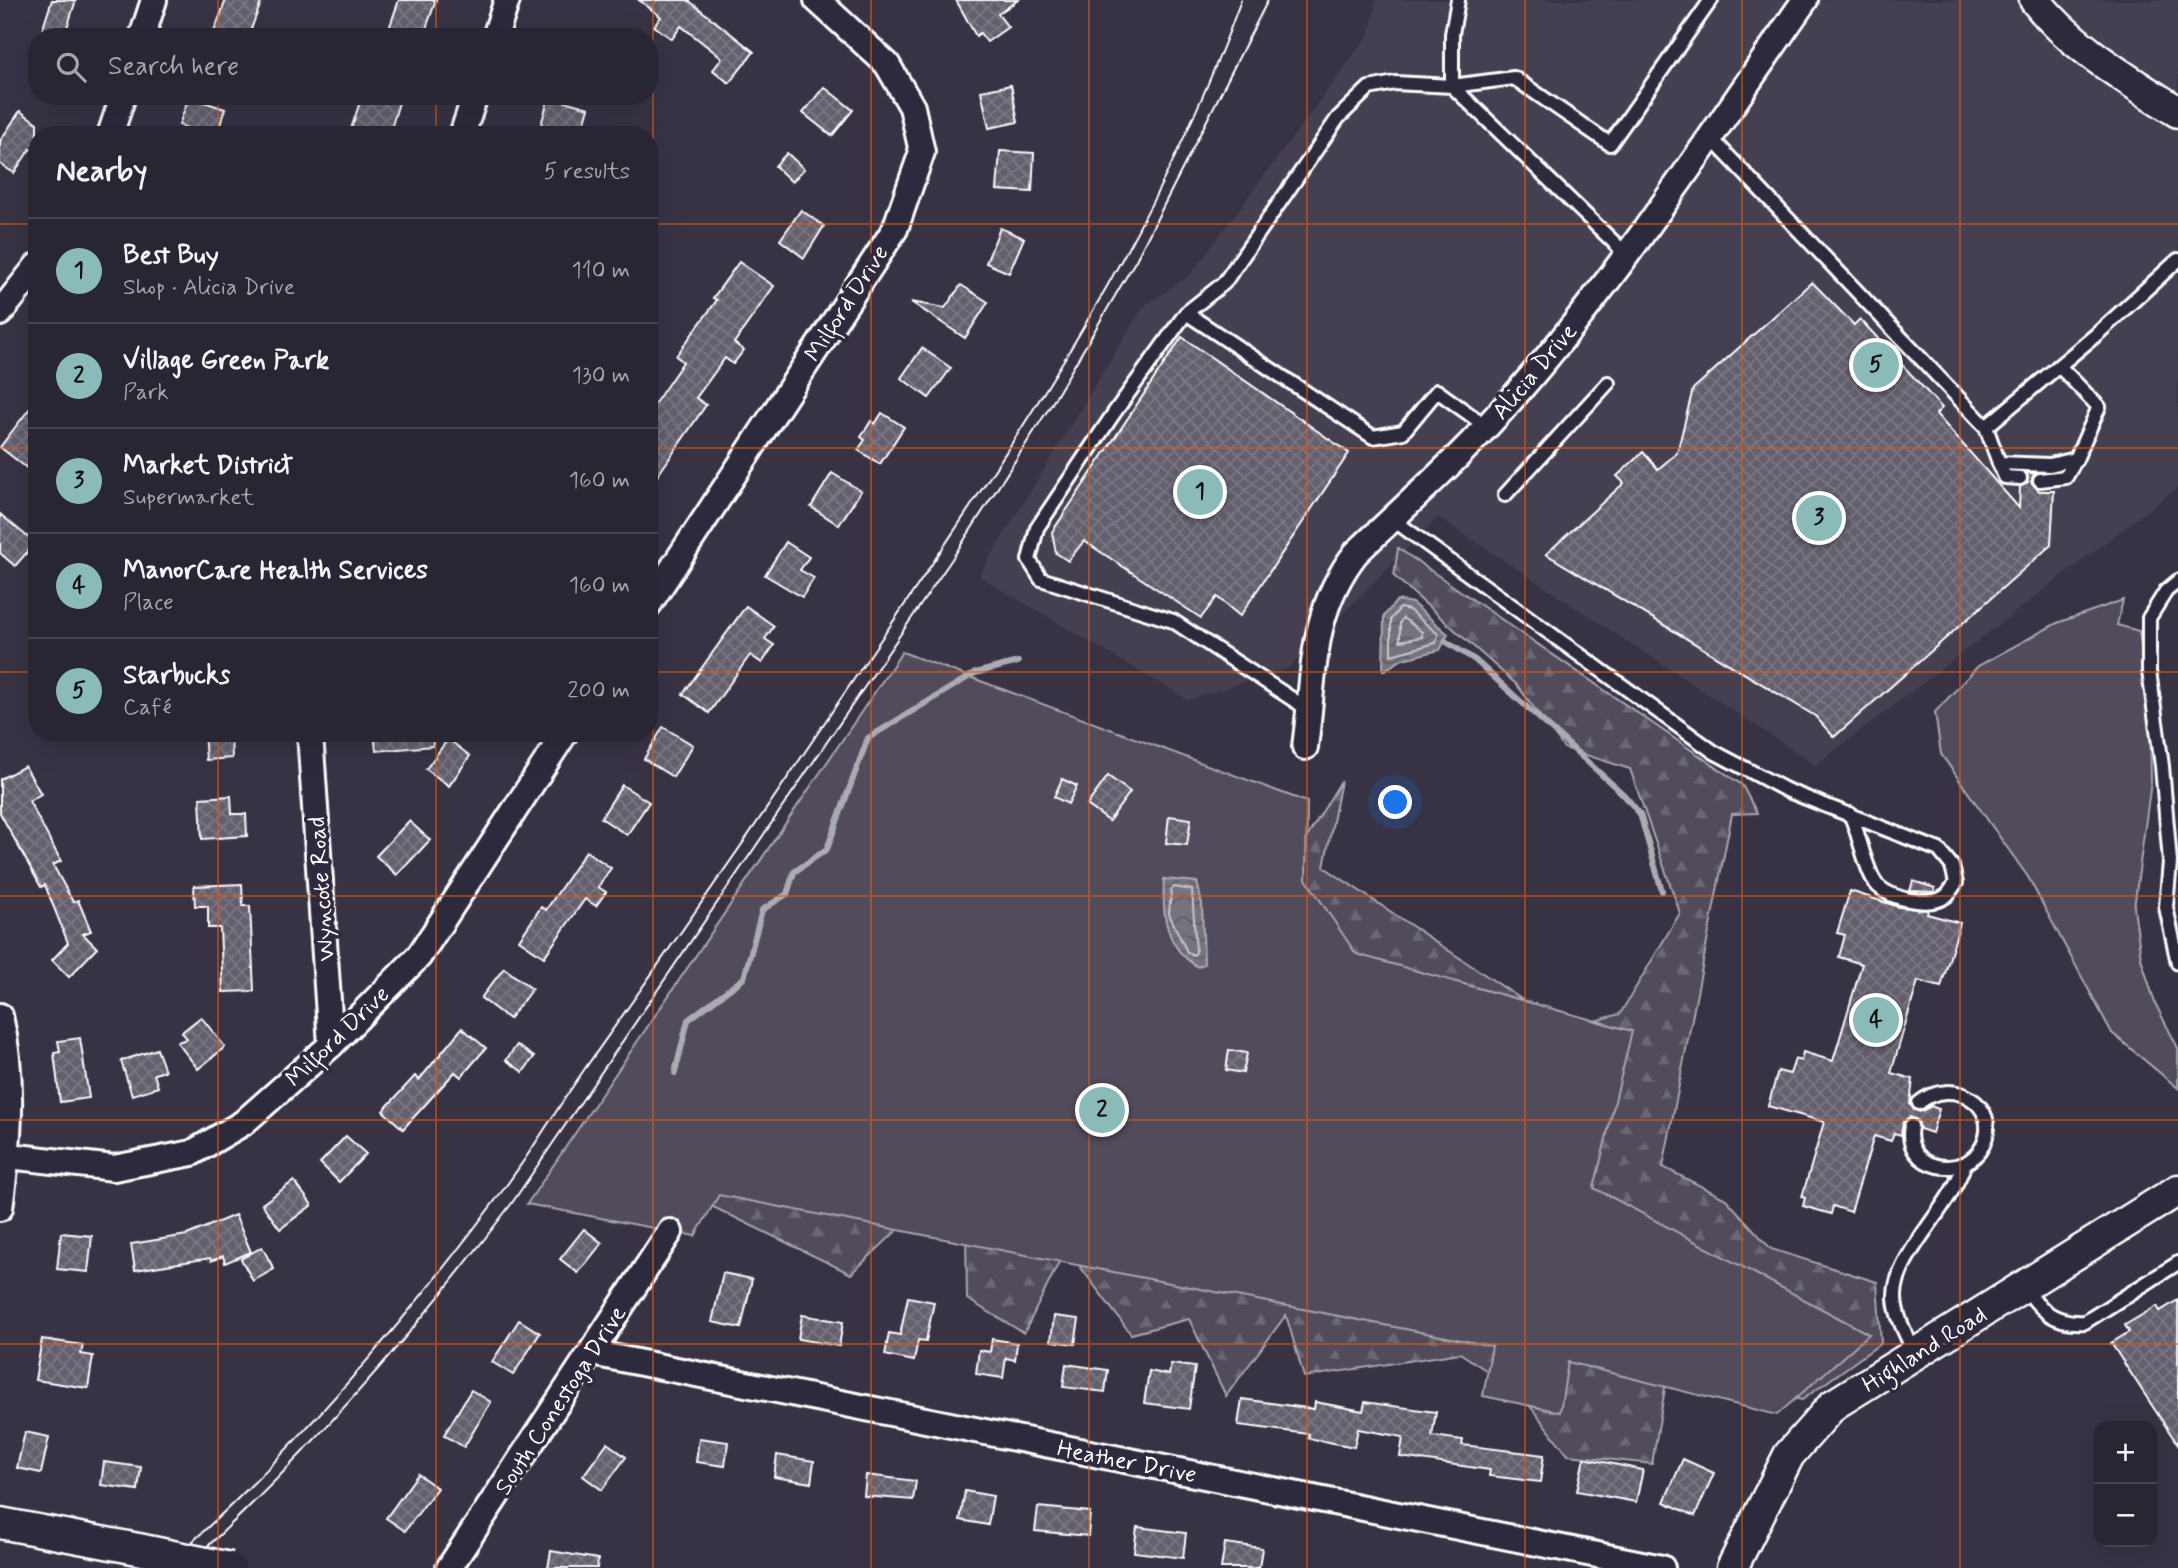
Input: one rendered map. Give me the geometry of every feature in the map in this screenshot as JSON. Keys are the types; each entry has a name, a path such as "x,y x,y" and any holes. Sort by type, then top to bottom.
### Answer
{"street":[{"path":"145,28 154,0"},
{"path":"498,28 507,0"},
{"name":"Milford Drive","path":"658,590 895,229 922,152 912,107 887,64 817,0"},
{"name":"Alicia Drive","path":"1305,747 1318,631 1326,602 1341,572 1356,553 1487,428 1626,254 1711,138 1804,0"},
{"path":"2035,0 2055,24 2178,112"},
{"path":"113,126 119,105"},
{"path":"465,126 472,105"},
{"path":"0,313 28,277"},
{"name":"Wyncote Road","path":"311,742 331,1045"},
{"name":"Milford Drive","path":"4,1156 114,1168 192,1153 243,1123 331,1045 419,956 559,742"},
{"path":"0,1016 10,1082 0,1208"},
{"name":"Highland Road","path":"1732,1568 1789,1455 1833,1405 2178,1190"},
{"name":"South Conestoga Drive","path":"449,1568 670,1232"},
{"name":"Heather Drive","path":"592,1353 1662,1568"},
{"path":"0,1523 230,1568"}],"lane":[{"path":"1458,0 1452,34 1452,86 1626,254"},
{"path":"1310,710 1173,621 1041,579 1030,560 1037,528 1114,413 1186,313 1224,283 1338,118 1369,88 1395,83 1452,86 1514,78 1610,144 1711,0"},
{"path":"1711,138 1986,427 2005,477 2020,478"},
{"path":"1986,427 2178,260"},
{"path":"1186,313 1373,437 1403,432 1437,391 1487,428"},
{"path":"2040,480 2066,477 2099,407 2059,366"},
{"path":"1505,495 1608,383"},
{"path":"1999,463 2050,464 2076,459"},
{"path":"1392,519 1714,752 1786,790 1850,814 1939,850 1952,866 1956,883 1946,896 1924,903 1878,886 1867,866 1861,837 1850,814"},
{"path":"2178,581 2166,591 2148,618 2149,671 2162,766 2170,862 2166,907 2178,963"},
{"path":"1911,1126 1911,1146 1920,1158 1941,1168 1964,1165 1976,1156 1984,1143 1986,1128 1983,1113 1974,1100 1961,1092 1945,1090 1930,1094 1919,1103"},
{"path":"1915,1354 1897,1310 1898,1274 1958,1182 1964,1165"},
{"path":"2024,1286 2037,1305 2052,1318 2067,1323 2085,1322 2178,1263"}],"shaded area":[{"path":"1376,0 2178,0 2178,487 1816,765 1438,517 1289,668 1188,700 979,576 1143,307 1191,274 1370,33"}],"green space":[{"path":"1398,548 1742,785 1757,813 1732,814 1663,1167 1726,1199 1771,1249 1877,1282 1881,1343 1802,1400 1668,1371 1652,1464 1568,1455 1519,1392 1460,1353 1304,1377 1286,1315 1226,1396 1189,1319 1131,1334 1066,1248 1024,1333 967,1299 966,1234 908,1220 851,1274 701,1201 1310,904 1298,852 1341,781 1324,867 1566,1029 1620,1014 1680,913 1630,769 1564,748 1517,685 1394,576"},
{"path":"2123,600 2117,625 2139,631 2150,722 2151,782 2134,908 2141,958 2155,1003 2178,1048 2178,1088 2112,1033 2028,877 1941,754 1935,712 1978,666 2057,623"},
{"path":"902,652 1307,802 1306,879 1356,954 1632,1031 1594,1188 1869,1334 1777,1415 1568,1362 1560,1412 1483,1396 1492,1346 719,1195 695,1236 527,1204"}],"water":[{"path":"1397,600 1412,603 1448,634 1440,650 1403,659 1383,671 1384,616"},
{"path":"1164,879 1197,882 1202,904 1204,964 1198,967 1178,950 1172,940 1165,917"}],"building":[{"path":"52,0 76,0 67,28 43,28"},
{"path":"226,0 262,0 251,28 215,28"},
{"path":"399,0 436,0 426,28 389,28"},
{"path":"639,0 688,0 754,52 729,83 713,70 722,58 681,26 672,39 654,26 661,17"},
{"path":"956,0 1018,0 998,14 1008,27 987,42 980,33 976,36"},
{"path":"1011,85 1018,122 989,128 981,91"},
{"path":"824,87 853,110 832,136 803,113"},
{"path":"186,105 213,105 225,109 220,126 179,125"},
{"path":"359,105 398,105 392,126 352,126"},
{"path":"547,105 578,105 589,108 584,126 541,126"},
{"path":"20,111 37,123 37,126 28,126 28,152 14,173 0,164 0,141"},
{"path":"1000,151 1034,153 1032,192 997,190"},
{"path":"787,153 804,169 792,182 775,166"},
{"path":"801,210 824,226 804,258 780,240"},
{"path":"1000,228 1024,238 1009,273 986,263"},
{"path":"739,262 774,286 734,343 744,350 733,364 725,358 696,398 706,405 658,475 658,399 683,362 676,356 717,300 713,298"},
{"path":"1812,282 1854,325 1860,319 1942,408 1936,414 2019,508 2020,487 2028,482 2027,473 2035,473 2031,482 2039,491 2054,491 2051,545 1834,737 1815,716 1546,554 1624,483 1617,476 1643,452 1658,469 1677,453 1693,389"},
{"path":"961,285 988,302 965,338 911,302 945,308"},
{"path":"1182,337 1349,453 1240,616 1217,597 1201,618 1084,541 1068,561 1056,553 1052,532"},
{"path":"922,348 951,368 929,398 901,378"},
{"path":"28,411 28,469 0,447"},
{"path":"882,413 904,427 880,464 858,450 865,440 861,437 871,421 875,424"},
{"path":"832,473 861,491 839,525 811,507"},
{"path":"0,514 28,537 28,551 15,566 0,553"},
{"path":"786,542 809,557 800,570 814,578 802,597 765,575"},
{"path":"746,606 774,626 765,639 774,645 762,663 750,655 709,713 683,694"},
{"path":"663,727 693,745 673,777 644,759 654,742 658,742"},
{"path":"205,742 231,742 232,758 206,760"},
{"path":"375,742 433,742 433,746 376,751"},
{"path":"446,742 452,742 470,756 449,786 426,769"},
{"path":"25,766 41,794 29,801 61,861 53,865 73,902 78,900 91,931 83,934 97,948 69,977 52,960 68,943 45,885 41,887 0,813 0,779"},
{"path":"1108,776 1130,792 1109,821 1087,805"},
{"path":"1062,779 1077,786 1068,804 1054,797"},
{"path":"622,785 649,802 627,835 601,818"},
{"path":"231,796 232,814 246,814 247,836 202,839 200,798"},
{"path":"1169,816 1191,819 1187,845 1166,843"},
{"path":"409,821 430,840 397,875 376,856"},
{"path":"586,851 611,868 598,887 606,892 596,906 585,899 544,957 519,940 541,907 546,910"},
{"path":"1913,881 1935,888 1934,892 1910,891"},
{"path":"242,884 243,906 250,906 254,991 223,992 220,928 208,928 208,906 195,906 194,886"},
{"path":"1850,891 1899,907 1928,910 1927,914 1960,923 1941,987 1918,981 1891,1073 1913,1079 1910,1104 1914,1110 1920,1112 1931,1106 1939,1109 1932,1133 1920,1129 1918,1121 1910,1117 1903,1122 1901,1135 1894,1133 1891,1141 1874,1136 1851,1212 1833,1206 1831,1214 1803,1206 1805,1198 1802,1197 1824,1122 1768,1106 1778,1071 1790,1074 1795,1059 1801,1061 1803,1052 1833,1061 1862,964 1839,957 1845,935 1837,933"},
{"path":"504,968 532,989 509,1019 481,998"},
{"path":"201,1017 225,1047 198,1069 177,1042 187,1039 182,1032"},
{"path":"462,1028 486,1048 461,1077 455,1072 403,1129 383,1111 415,1076 419,1080"},
{"path":"80,1038 89,1098 60,1102 54,1053 60,1052 58,1041"},
{"path":"517,1045 534,1057 523,1072 506,1060"},
{"path":"157,1049 165,1071 154,1074 158,1087 132,1095 121,1061"},
{"path":"1229,1050 1247,1053 1243,1073 1226,1070"},
{"path":"346,1136 366,1154 339,1182 320,1163"},
{"path":"294,1181 312,1205 280,1229 262,1204"},
{"path":"235,1215 251,1252 225,1263 223,1256 211,1261 210,1258 135,1270 131,1244 187,1235"},
{"path":"584,1229 602,1243 578,1273 560,1259"},
{"path":"61,1233 92,1236 88,1272 57,1269"},
{"path":"262,1247 274,1269 253,1281 241,1259"},
{"path":"723,1273 752,1279 741,1328 712,1322"},
{"path":"908,1297 934,1302 926,1341 918,1340 914,1361 885,1355 889,1333 900,1335"},
{"path":"2178,1300 2178,1445 2111,1343 2129,1332 2125,1325 2157,1306 2160,1311"},
{"path":"802,1315 843,1322 839,1346 798,1339"},
{"path":"1054,1316 1079,1319 1075,1344 1051,1341"},
{"path":"519,1320 540,1333 513,1375 492,1362"},
{"path":"42,1339 83,1345 81,1354 93,1356 88,1388 35,1380"},
{"path":"992,1339 1017,1343 1015,1360 1006,1358 1003,1378 976,1374 979,1350 990,1352"},
{"path":"1066,1364 1108,1370 1105,1392 1063,1387"},
{"path":"1171,1364 1195,1367 1189,1409 1144,1403 1149,1371 1169,1375"},
{"path":"471,1390 491,1402 464,1447 444,1435"},
{"path":"1242,1399 1314,1409 1315,1402 1363,1411 1365,1402 1436,1412 1432,1436 1463,1440 1462,1445 1544,1455 1540,1482 1489,1476 1490,1470 1400,1457 1403,1437 1358,1429 1354,1447 1308,1438 1309,1434 1238,1425"},
{"path":"25,1432 49,1437 41,1473 17,1468"},
{"path":"699,1438 728,1442 725,1466 696,1462"},
{"path":"607,1443 626,1457 602,1490 583,1476"},
{"path":"777,1455 814,1461 811,1483 774,1477"},
{"path":"1584,1458 1643,1470 1636,1502 1577,1491"},
{"path":"1683,1459 1714,1473 1695,1516 1664,1502"},
{"path":"104,1462 141,1467 138,1490 101,1485"},
{"path":"418,1474 437,1488 405,1531 386,1518"},
{"path":"866,1475 916,1481 913,1500 864,1496"},
{"path":"965,1491 993,1496 988,1525 960,1520"},
{"path":"1038,1507 1090,1512 1088,1536 1035,1531"},
{"path":"1137,1527 1186,1533 1183,1558 1134,1552"},
{"path":"1225,1543 1262,1548 1259,1568 1221,1568"},
{"path":"551,1551 598,1559 597,1568 548,1568"}],"waterway":[{"path":"1445,641 1475,660 1624,795 1640,814 1662,891"},
{"path":"675,1073 688,1020 744,978 762,910 787,894 794,872 827,849 868,738 975,673 1018,662"}],"tram line":[{"path":"163,1568 256,1481 300,1435 425,1291 514,1175 703,901 938,556 1053,378 1107,287 1157,194 1202,98 1241,0"},
{"path":"184,1568 273,1483 357,1393 437,1299 512,1203 952,559 1051,405 1136,260 1268,0"}],"place":[{"name":"Starbucks","path":"1876,365"},
{"name":"Best Buy","path":"1200,492"},
{"name":"Market District","path":"1819,518"},
{"name":"ManorCare Health Services","path":"1876,1020"},
{"name":"Village Green Park","path":"1102,1110"}]}
